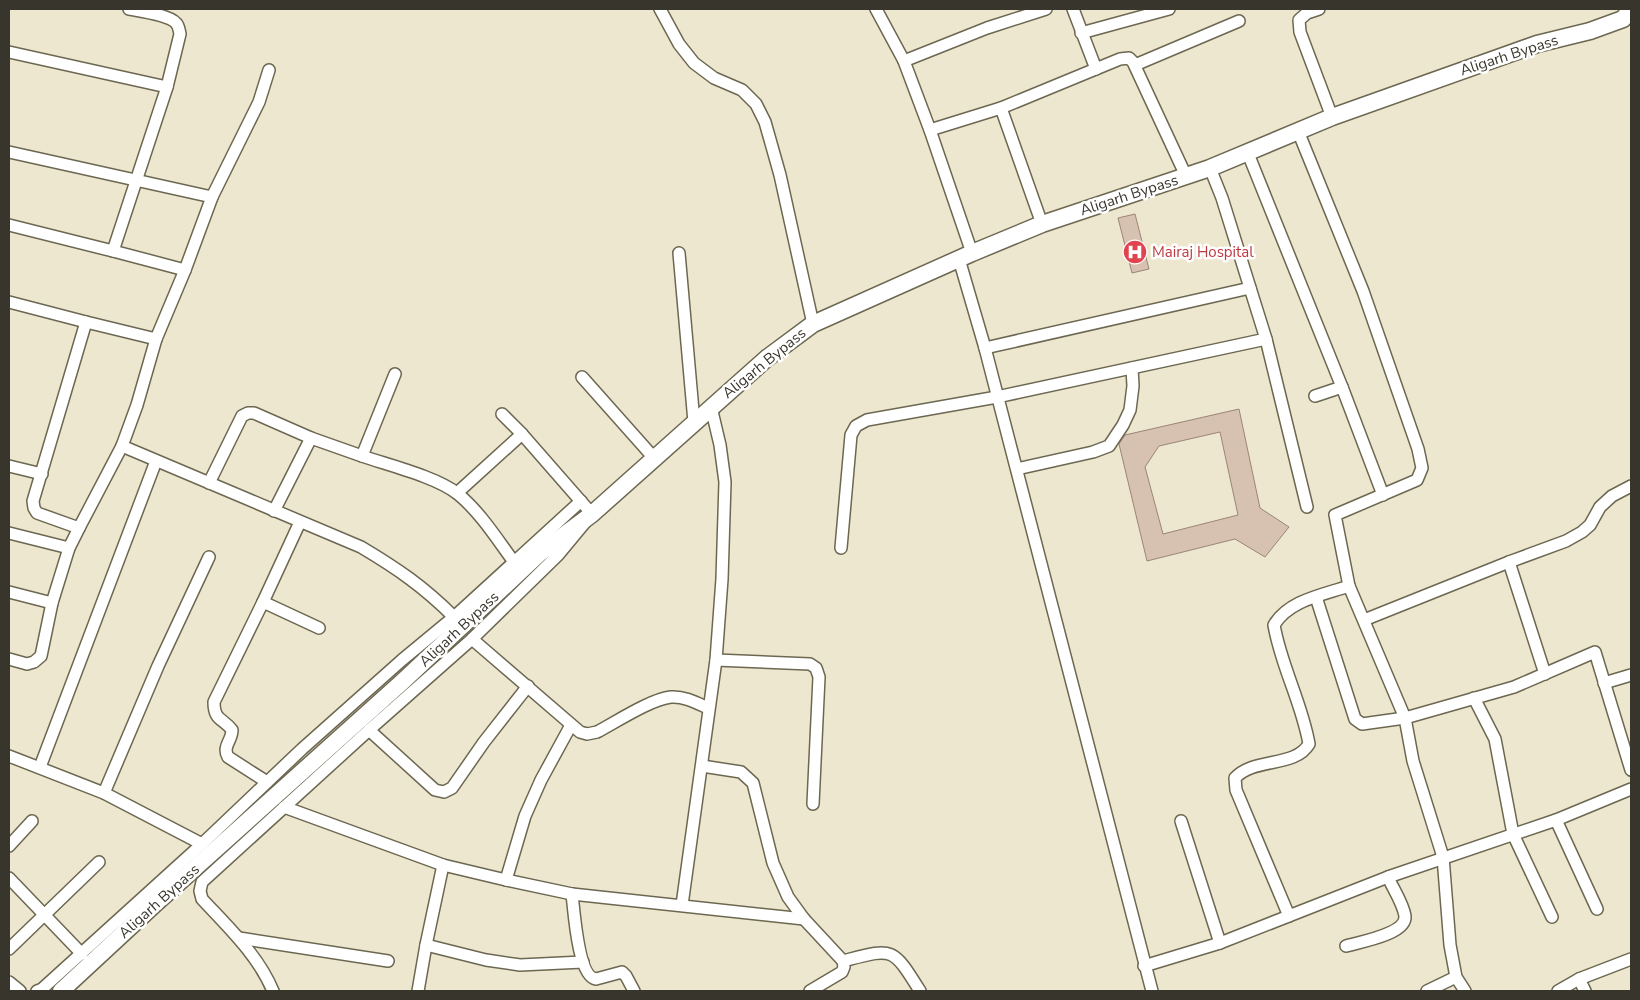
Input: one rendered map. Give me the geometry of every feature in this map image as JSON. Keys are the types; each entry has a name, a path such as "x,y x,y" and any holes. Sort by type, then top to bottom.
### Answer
{"main road":[{"name":"Aligarh Bypass","path":"61,991 157,902 402,683 586,508 654,458 767,358 813,324 1042,224 1210,168 1332,117 1537,44 1590,31 1623,19 1631,9"}],"street":[{"path":"113,251 167,87 180,34 175,21 169,18 129,9"},
{"path":"660,9 679,44 694,63 714,78 742,90 756,104 765,122 780,175 813,324"},
{"path":"876,9 904,61 930,130 965,256 996,398 1152,991"},
{"path":"904,61 987,28 1046,9"},
{"path":"1072,9 1096,69"},
{"path":"1081,33 1169,9"},
{"path":"1319,9 1307,13 1298,20 1300,32 1332,117"},
{"path":"1135,65 1238,21"},
{"path":"9,52 167,87"},
{"path":"930,130 1001,108 1120,59 1129,58 1135,65 1186,176"},
{"path":"9,659 27,664 34,662 41,656 52,604 69,548 122,446 137,405 156,340 212,197 259,102 269,70"},
{"path":"1001,108 1042,224"},
{"path":"1298,131 1363,291 1418,449 1422,468 1417,480 1336,515 1349,586 1405,718 1413,761 1443,857 1450,945 1456,977 1465,991"},
{"path":"1247,151 1342,387 1383,495"},
{"path":"9,152 212,197"},
{"path":"1210,168 1222,198 1266,339 1307,507"},
{"path":"9,225 185,270"},
{"path":"679,253 694,422"},
{"path":"985,348 1250,288"},
{"path":"9,302 156,340"},
{"path":"79,528 37,513 33,502 86,322"},
{"path":"841,548 851,435 856,426 866,420 996,398 1266,339"},
{"path":"1016,469 1093,452 1109,446 1123,425 1130,410 1133,386 1132,368"},
{"path":"362,456 395,374"},
{"path":"582,377 654,458"},
{"path":"1315,396 1342,387"},
{"path":"682,905 716,660 722,579 725,482 720,445 710,407"},
{"path":"209,483 242,416 248,412 254,413 311,438 417,474 457,494 475,511 514,562"},
{"path":"502,414 522,434 586,508"},
{"path":"457,494 522,434"},
{"path":"274,511 311,438"},
{"path":"122,446 361,547 395,567 428,592 454,617"},
{"path":"40,767 156,461"},
{"path":"9,466 42,474"},
{"path":"1364,620 1508,562 1566,541 1590,525 1600,507 1612,496 1631,486"},
{"path":"37,991 42,989 82,954 202,844 302,748 394,666 454,617 514,562 586,508"},
{"path":"273,991 268,980 238,938 202,899 200,891 202,882 472,639 558,555 586,508"},
{"path":"268,782 228,756 225,751 232,735 232,730 219,720 214,711 214,702 300,522"},
{"path":"9,533 69,548"},
{"path":"104,792 158,666 209,557"},
{"path":"1508,562 1545,674"},
{"path":"1289,916 1236,790 1235,778 1240,773 1264,763 1290,758 1304,752 1309,744 1302,716 1277,642 1274,625 1280,615 1292,606 1349,586"},
{"path":"9,592 52,604"},
{"path":"1316,597 1355,719 1362,724 1405,718 1514,687 1595,652 1631,770"},
{"path":"263,602 319,628"},
{"path":"472,639 580,732 587,734 597,732 658,700 672,697 685,699 708,708"},
{"path":"716,660 810,664 816,668 819,677 813,804"},
{"path":"1604,683 1631,675"},
{"path":"369,730 435,790 444,792 452,788 484,742 528,686"},
{"path":"1474,698 1495,739 1514,834 1552,917"},
{"path":"506,880 525,816 541,780 571,725"},
{"path":"9,756 104,792 202,844"},
{"path":"702,766 741,772 753,783 773,864 788,897 804,920 843,961 844,968 842,972 810,991"},
{"path":"1144,966 1220,943 1388,877 1556,820 1631,789"},
{"path":"284,807 443,865 506,880 572,894 804,920"},
{"path":"1556,820 1597,909"},
{"path":"9,846 32,821"},
{"path":"1181,821 1220,943"},
{"path":"9,949 100,862"},
{"path":"418,991 443,865"},
{"path":"1346,946 1379,937 1403,926 1405,918 1388,877"},
{"path":"9,878 82,954"},
{"path":"572,894 577,937 583,962 589,976 592,979 622,972 634,991"},
{"path":"238,938 388,961"},
{"path":"426,945 486,960 520,965 583,962"},
{"path":"843,961 876,953 888,953 897,958 920,991"},
{"path":"1558,991 1579,979 1631,959"},
{"path":"1427,991 1456,977"},
{"path":"1579,979 1584,991"},
{"path":"9,982 20,991"}],"building":[{"path":"1135,214 1149,269 1132,273 1118,218"},
{"path":"1239,409 1260,508 1289,527 1265,557 1235,539 1147,561 1119,444 1125,435","holes":["1220,432 1238,515 1163,534 1145,467 1159,446"]}],"place":[{"name":"Mairaj Hospital","path":"1135,252"}]}
